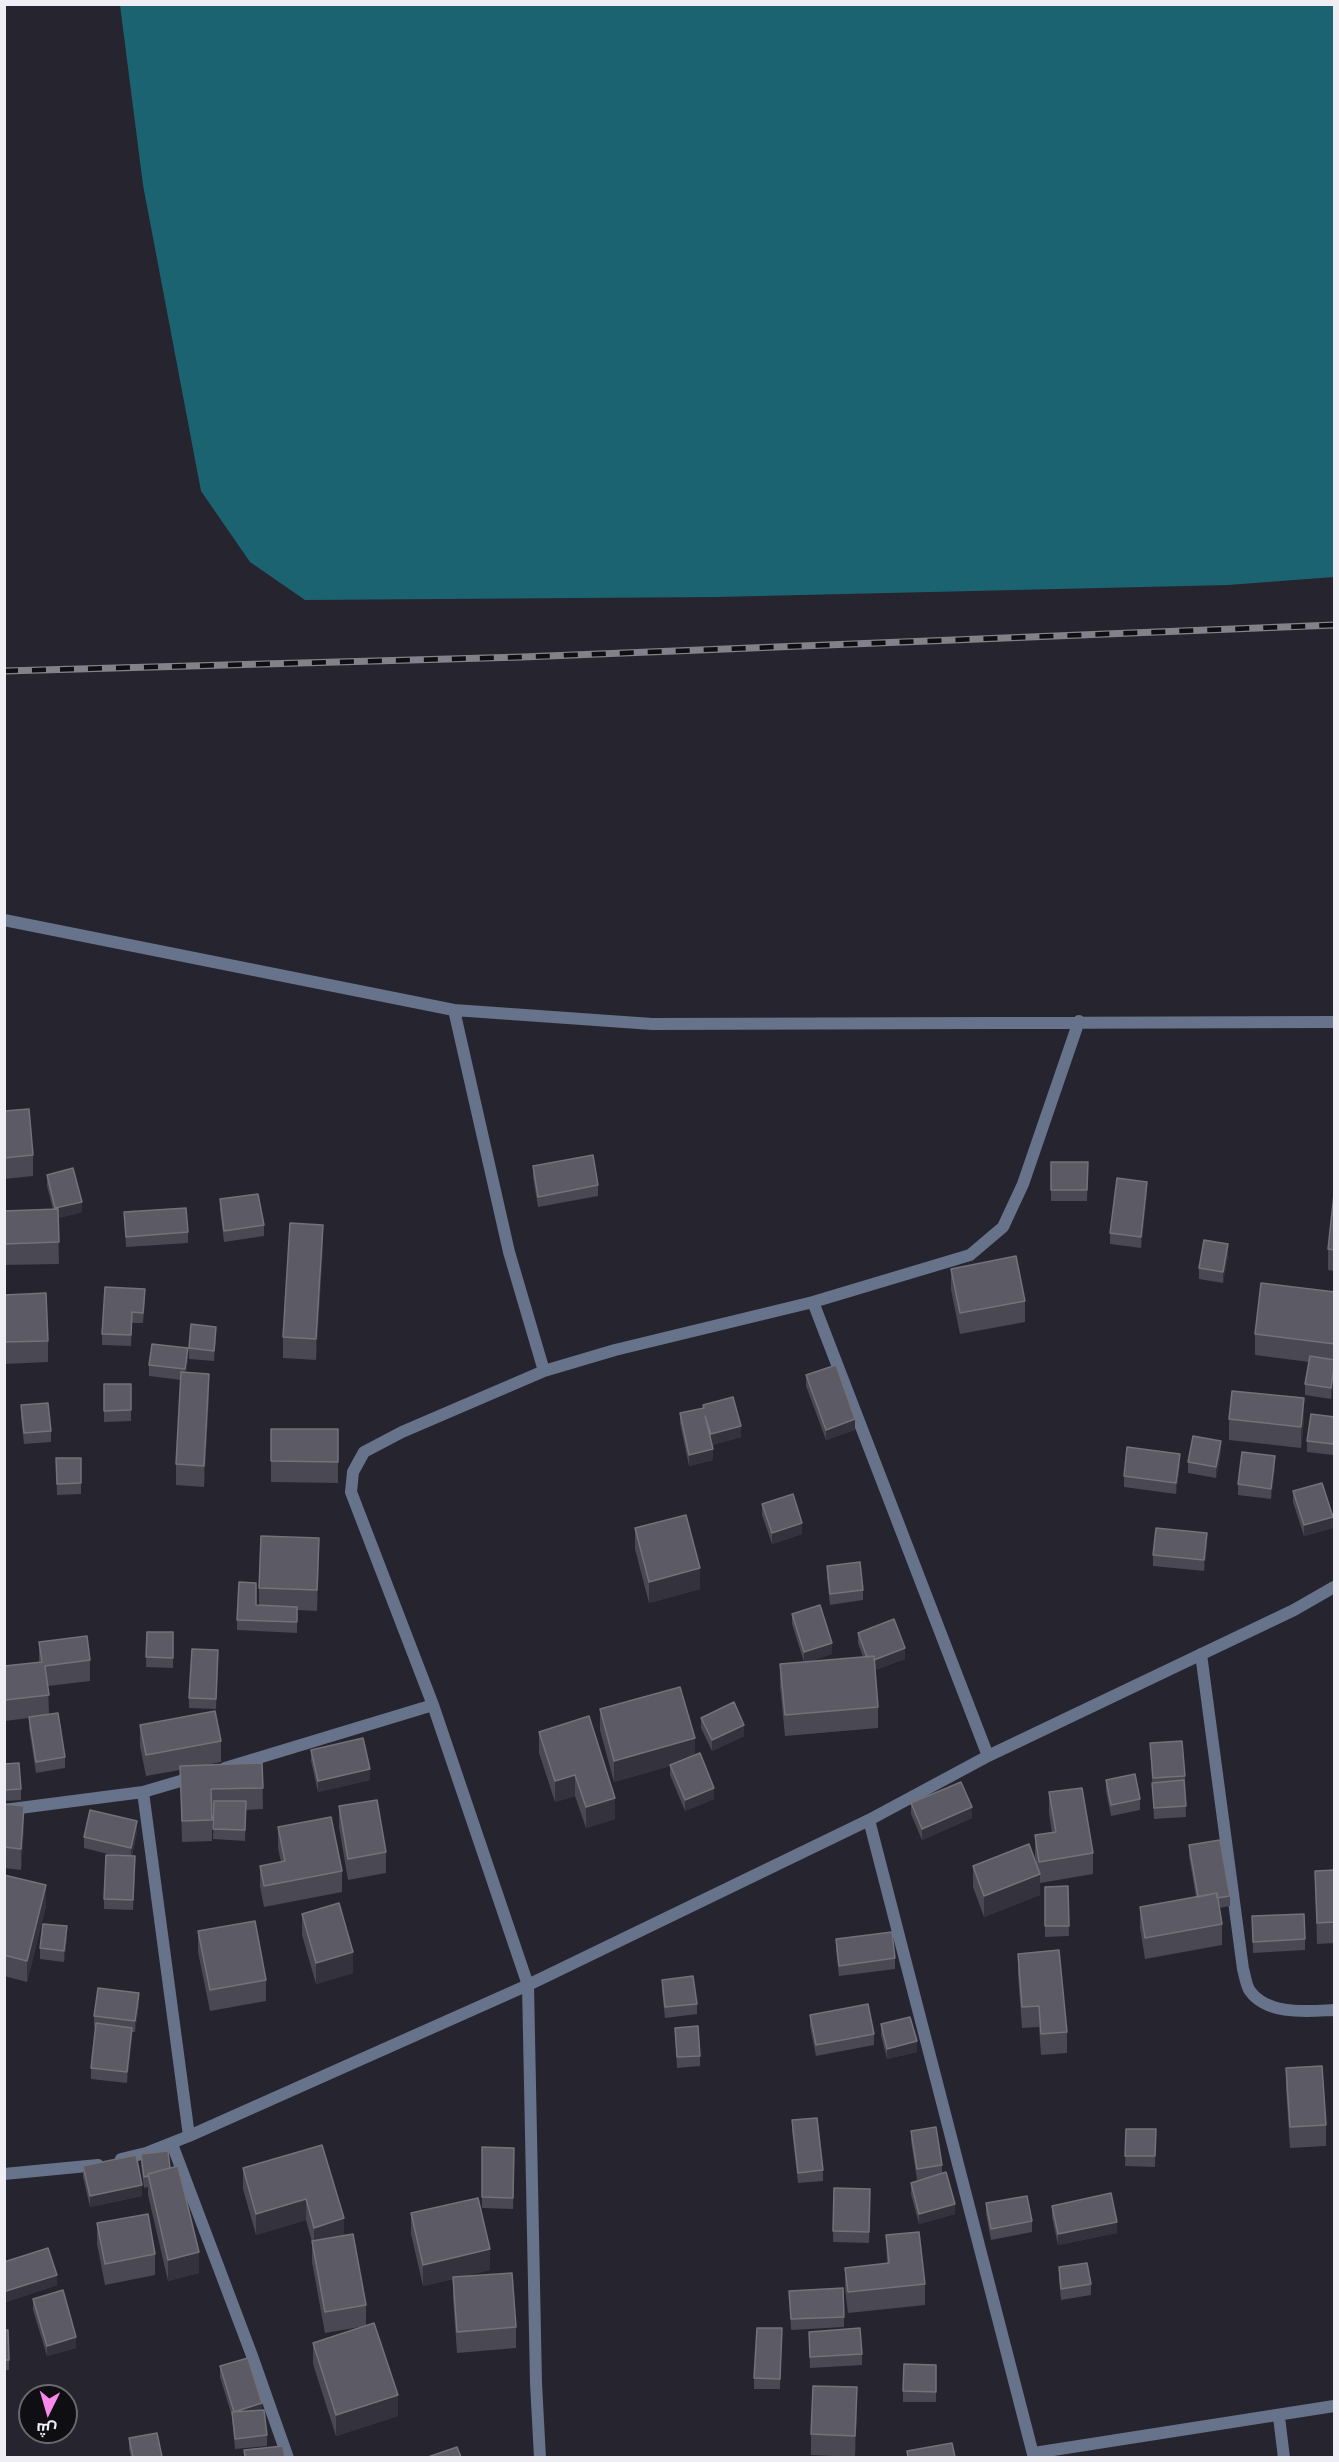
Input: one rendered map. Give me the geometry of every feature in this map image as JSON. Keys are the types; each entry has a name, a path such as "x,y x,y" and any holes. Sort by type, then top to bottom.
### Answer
{"street":[{"path":"4,920 454,1010 652,1024 1335,1022"},
{"path":"454,1010 509,1252 544,1371"},
{"path":"540,2457 536,2383 528,1985 434,1705 351,1492 352,1472 364,1452 402,1432 544,1371 615,1350 813,1302 970,1255 1003,1227 1023,1184 1079,1022"},
{"path":"813,1302 988,1756"},
{"path":"4,2174 95,2165 146,2153 172,2144 528,1985 869,1820 988,1756 1294,1610 1335,1587"},
{"path":"1201,1654 1243,1969 1250,1991 1275,2008 1301,2011 1335,2010"},
{"path":"4,1810 143,1792 434,1705"},
{"path":"143,1792 189,2136"},
{"path":"869,1820 1034,2455 1279,2417 1335,2406"},
{"path":"172,2144 288,2457"},
{"path":"1279,2417 1284,2457"}],"water":[{"path":"120,5 1334,5 1334,577 1228,585 717,597 305,600 250,562 201,491 143,185"}],"building":[{"path":"29,1109 33,1155 4,1158 4,1111"},
{"path":"593,1155 598,1185 538,1197 533,1166"},
{"path":"1051,1162 1088,1162 1087,1190 1051,1190"},
{"path":"73,1168 82,1202 55,1208 47,1175"},
{"path":"1117,1178 1147,1182 1141,1237 1110,1233"},
{"path":"1335,1185 1335,1250 1328,1249"},
{"path":"258,1194 264,1225 224,1231 220,1199"},
{"path":"186,1208 188,1232 126,1237 124,1212"},
{"path":"58,1209 59,1242 4,1244 4,1211"},
{"path":"290,1223 323,1225 316,1339 283,1337"},
{"path":"1204,1240 1228,1244 1223,1272 1199,1268"},
{"path":"1016,1256 1025,1301 960,1313 951,1269"},
{"path":"1261,1283 1335,1292 1335,1344 1255,1334"},
{"path":"105,1287 145,1289 143,1313 132,1312 131,1335 102,1334"},
{"path":"46,1293 48,1341 4,1342 4,1295"},
{"path":"191,1324 216,1327 214,1351 189,1348"},
{"path":"152,1344 188,1348 185,1369 149,1365"},
{"path":"1310,1356 1335,1360 1331,1388 1305,1384"},
{"path":"836,1365 855,1419 826,1430 806,1375"},
{"path":"181,1372 209,1374 204,1466 176,1464"},
{"path":"104,1384 131,1384 131,1410 104,1411"},
{"path":"1232,1391 1304,1398 1301,1427 1229,1419"},
{"path":"733,1397 741,1426 711,1434 705,1416 713,1449 689,1455 680,1413 704,1408 703,1405"},
{"path":"48,1403 51,1431 24,1433 21,1405"},
{"path":"1311,1414 1335,1417 1333,1444 1307,1441"},
{"path":"271,1429 338,1429 338,1462 271,1461"},
{"path":"1193,1436 1221,1441 1216,1467 1188,1462"},
{"path":"1127,1447 1180,1454 1176,1483 1124,1476"},
{"path":"1242,1452 1275,1456 1271,1489 1238,1484"},
{"path":"56,1458 81,1458 81,1483 57,1484"},
{"path":"1322,1483 1333,1517 1304,1525 1293,1491"},
{"path":"793,1494 802,1523 772,1533 762,1504"},
{"path":"686,1515 700,1568 649,1582 635,1528"},
{"path":"1156,1528 1207,1533 1204,1560 1153,1555"},
{"path":"261,1536 319,1538 317,1590 259,1588"},
{"path":"860,1562 863,1590 830,1594 827,1566"},
{"path":"239,1582 256,1583 256,1605 297,1607 297,1622 237,1620"},
{"path":"820,1605 832,1643 804,1652 792,1614"},
{"path":"894,1619 905,1648 874,1660 874,1656 867,1657 858,1633"},
{"path":"147,1632 173,1632 173,1658 146,1657"},
{"path":"87,1636 90,1660 45,1666 49,1695 5,1700 4,1666 42,1662 39,1642"},
{"path":"192,1649 218,1650 216,1699 189,1698"},
{"path":"874,1656 878,1707 785,1715 780,1664"},
{"path":"680,1687 695,1738 614,1761 600,1709"},
{"path":"734,1702 744,1725 712,1740 701,1718"},
{"path":"215,1711 221,1741 146,1755 140,1725"},
{"path":"58,1713 65,1757 36,1762 29,1717"},
{"path":"589,1716 615,1798 586,1807 575,1775 555,1781 539,1732"},
{"path":"363,1738 370,1769 318,1781 311,1750"},
{"path":"1182,1741 1185,1776 1153,1778 1150,1743"},
{"path":"700,1753 714,1788 685,1800 670,1765"},
{"path":"19,1763 21,1789 4,1790 4,1764"},
{"path":"262,1763 263,1788 211,1789 212,1820 182,1821 180,1766"},
{"path":"1135,1774 1140,1799 1111,1805 1106,1780"},
{"path":"1184,1780 1186,1806 1154,1808 1152,1783"},
{"path":"961,1782 972,1807 922,1829 911,1803"},
{"path":"1082,1788 1093,1853 1039,1862 1035,1835 1056,1832 1049,1792"},
{"path":"377,1800 386,1852 348,1859 339,1806"},
{"path":"214,1801 246,1801 245,1830 213,1829"},
{"path":"4,1804 24,1806 21,1849 4,1847"},
{"path":"90,1810 137,1821 131,1848 84,1837"},
{"path":"331,1817 342,1871 264,1886 260,1866 285,1861 278,1827"},
{"path":"1220,1840 1230,1896 1217,1898 1217,1893 1198,1897 1189,1845"},
{"path":"1029,1844 1040,1874 984,1896 973,1866"},
{"path":"106,1855 135,1856 133,1900 104,1899"},
{"path":"1335,1870 1335,1922 1317,1923 1315,1871"},
{"path":"4,1875 46,1885 27,1961 4,1955"},
{"path":"1068,1886 1069,1926 1045,1926 1045,1887"},
{"path":"1217,1893 1222,1924 1145,1938 1140,1907"},
{"path":"339,1903 353,1952 316,1963 302,1914"},
{"path":"1304,1914 1305,1939 1253,1942 1252,1916"},
{"path":"255,1921 266,1980 210,1990 198,1931"},
{"path":"43,1924 67,1926 64,1951 40,1948"},
{"path":"892,1932 895,1958 839,1966 836,1939"},
{"path":"1059,1950 1067,2032 1041,2034 1039,2006 1022,2007 1018,1954"},
{"path":"693,1976 697,2004 665,2007 662,1980"},
{"path":"98,1988 139,1993 135,2021 94,2016"},
{"path":"868,2004 874,2034 816,2045 810,2015"},
{"path":"910,2017 917,2041 887,2049 881,2024"},
{"path":"96,2023 132,2028 127,2072 91,2068"},
{"path":"698,2026 700,2056 677,2057 675,2028"},
{"path":"1322,2066 1326,2125 1290,2127 1286,2068"},
{"path":"817,2118 823,2170 798,2173 792,2120"},
{"path":"936,2127 942,2165 917,2169 911,2131"},
{"path":"1126,2129 1156,2129 1155,2156 1125,2156"},
{"path":"322,2145 344,2218 314,2228 306,2199 256,2214 243,2168"},
{"path":"482,2147 514,2148 513,2198 482,2197"},
{"path":"168,2151 170,2168 144,2177 141,2154"},
{"path":"136,2155 142,2185 90,2196 83,2166"},
{"path":"178,2166 199,2252 168,2260 148,2174"},
{"path":"946,2172 955,2204 919,2214 911,2183"},
{"path":"834,2188 870,2189 869,2232 833,2231"},
{"path":"1111,2193 1117,2222 1058,2234 1052,2206"},
{"path":"1027,2196 1032,2221 991,2229 986,2203"},
{"path":"478,2198 490,2249 423,2265 411,2213"},
{"path":"148,2214 155,2254 105,2264 97,2223"},
{"path":"919,2232 925,2284 848,2292 845,2268 889,2263 886,2235"},
{"path":"353,2234 366,2305 325,2312 312,2241"},
{"path":"48,2248 57,2275 6,2291 4,2262"},
{"path":"1087,2263 1091,2284 1061,2289 1059,2267"},
{"path":"512,2273 516,2327 457,2332 453,2277"},
{"path":"843,2288 844,2317 791,2319 789,2291"},
{"path":"63,2290 76,2337 47,2346 33,2299"},
{"path":"374,2323 398,2395 336,2415 313,2343"},
{"path":"757,2328 782,2328 780,2379 754,2378"},
{"path":"860,2328 862,2354 810,2357 809,2332"},
{"path":"4,2330 8,2330 9,2360 4,2360"},
{"path":"248,2358 262,2403 234,2412 220,2366"},
{"path":"904,2364 936,2365 936,2392 903,2391"},
{"path":"813,2386 857,2387 855,2436 811,2434"},
{"path":"264,2410 267,2435 235,2439 232,2412"},
{"path":"157,2433 162,2457 133,2457 129,2438"},
{"path":"952,2443 955,2457 908,2457 907,2451"},
{"path":"283,2446 285,2457 245,2457 244,2450"},
{"path":"457,2447 461,2457 428,2457"}],"railway":[{"path":"4,671 522,657 1334,625"}]}
